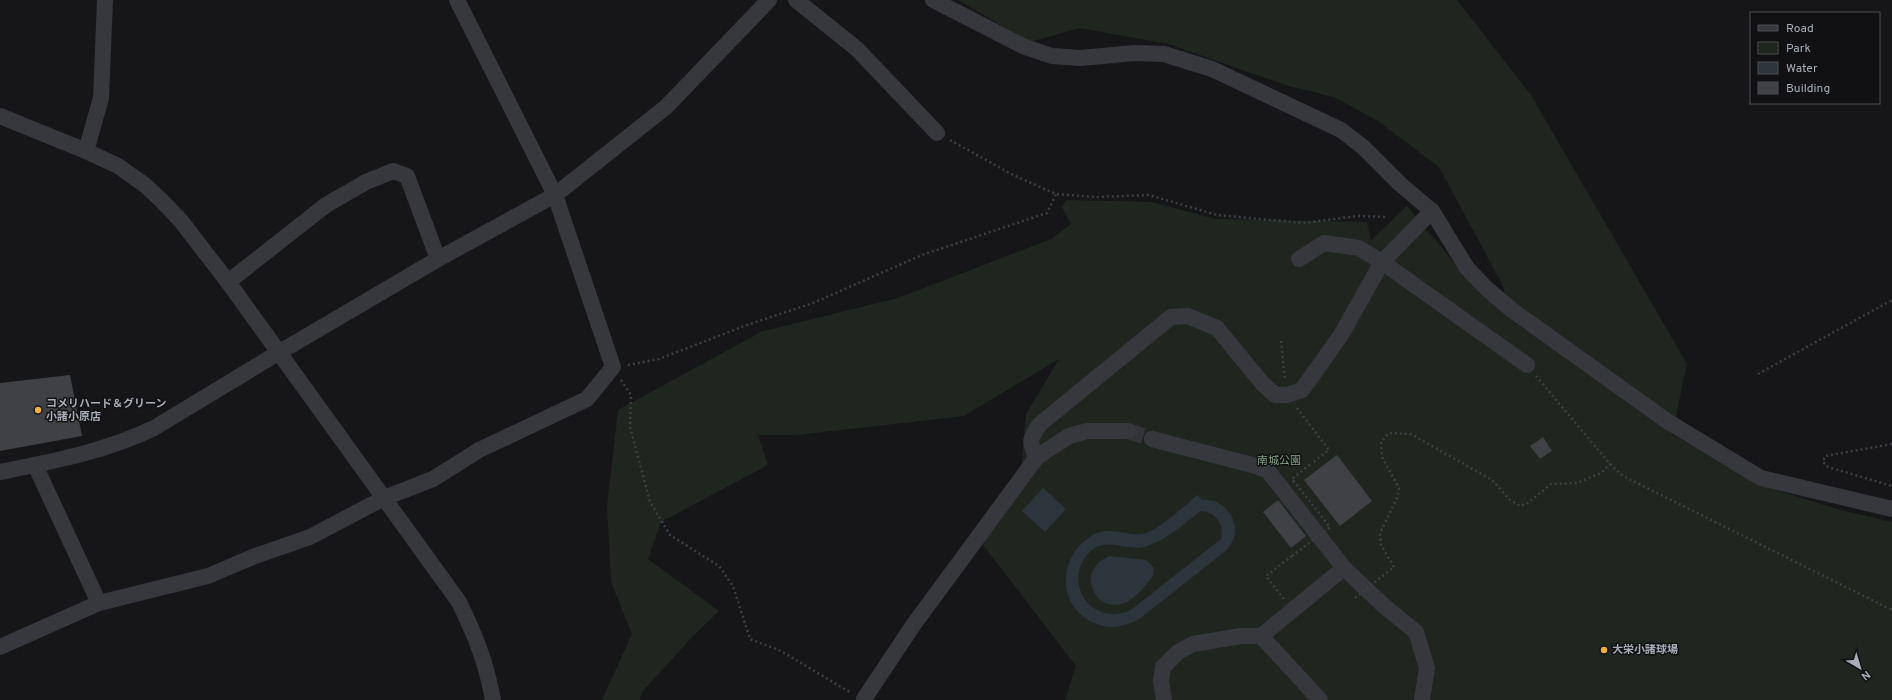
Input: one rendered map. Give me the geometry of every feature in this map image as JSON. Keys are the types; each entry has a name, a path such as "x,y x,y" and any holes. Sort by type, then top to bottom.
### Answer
{"street":[{"path":"86,151 101,98 105,0"},
{"path":"0,647 99,603 208,576 255,556 310,537 384,498 433,480 479,450 587,399 613,368 555,195 457,0"},
{"path":"0,472 96,452 134,438 154,428 438,259 555,195 666,107 769,0"},
{"path":"796,0 857,49 937,133"},
{"path":"932,0 1025,47 1052,56 1080,58 1135,53 1164,54 1212,69 1341,130 1363,147 1400,184 1432,211 1467,268 1487,289 1512,310 1667,421 1761,478 1892,509"},
{"path":"0,116 86,151 118,166 145,185 181,221 228,282 459,602 478,641 489,677 492,700"},
{"path":"228,282 326,205 366,182 393,171 407,176 438,259"},
{"path":"1037,457 1031,446 1032,435 1040,424 1171,317 1188,316 1217,328 1262,383 1275,394 1287,395 1302,390 1341,335 1382,262 1432,211"},
{"path":"1299,258 1324,243 1358,248 1382,262 1527,365"},
{"path":"864,699 919,618 1037,457 1069,436 1087,431 1128,431"},
{"path":"1152,439 1268,471 1344,568 1383,605 1416,632 1428,668 1422,700"},
{"path":"35,464 99,603"},
{"path":"1164,700 1161,681 1163,667 1178,652 1194,644 1241,636 1261,636 1344,568"},
{"path":"1261,636 1320,700"}],"path":[{"path":"937,133 1013,175 1056,194 1096,197 1149,195 1217,215 1296,222 1357,216 1386,217"},
{"path":"864,699 833,683 780,651 750,639 733,586 719,566 670,535 650,502 630,427 631,395 613,368 660,359 747,325 813,303 922,255 1047,212 1056,194"},
{"path":"1758,374 1892,300"},
{"path":"1281,341 1287,395"},
{"path":"1527,365 1610,464 1624,476 1892,610"},
{"path":"1293,610 1266,576 1330,527 1292,479 1329,450 1301,413"},
{"path":"1355,598 1394,567 1381,545 1380,533 1398,496 1399,488 1382,457 1381,442 1389,433 1411,434 1492,480 1510,500 1520,506 1528,503 1551,484 1577,483 1601,473 1610,464"},
{"path":"1892,444 1825,456 1823,462 1828,468 1892,486"}],"green space":[{"name":"南城公園","path":"958,0 1457,0 1531,95 1687,364 1672,434 1763,486 1837,509 1892,522 1892,700 1065,700 1076,666 977,537 1020,479 1026,414 1059,359 964,416 797,435 758,435 768,465 661,522 648,559 719,611 693,636 642,692 640,700 602,700 632,634 611,582 607,506 618,410 761,332 898,298 1051,239 1071,224 1062,207 1066,200 1151,202 1216,219 1367,222 1371,240 1407,206 1482,296 1514,320 1502,284 1439,167 1378,121 1334,97 1286,85 1168,44 1080,28 1030,42"}],"water":[{"path":"1043,488 1066,509 1045,532 1022,511"},
{"path":"1198,495 1202,500 1209,500 1221,505 1230,514 1235,527 1235,534 1228,549 1138,620 1122,626 1111,627 1094,623 1081,615 1072,605 1067,593 1066,580 1068,567 1073,555 1081,544 1093,535 1100,532 1115,531 1142,534 1149,532 1167,520","holes":["1201,511 1206,512 1218,520 1222,529 1221,539 1131,610 1118,614 1105,613 1095,609 1086,601 1080,591 1078,579 1080,567 1087,555 1094,549 1108,545 1137,548 1144,547 1160,541"]},
{"path":"1110,556 1146,560 1154,568 1153,576 1138,594 1127,602 1116,605 1106,603 1098,598 1093,590 1091,581 1093,571 1099,563"}],"building":[{"name":"コメリハード＆グリーン 小諸小原店","path":"70,375 82,436 0,451 0,383"},
{"path":"1543,437 1552,451 1540,459 1530,446"},
{"path":"1337,455 1372,501 1340,526 1304,480"},
{"path":"1278,500 1306,536 1291,548 1263,512"}],"tunnel":[{"path":"1128,431 1152,439"}],"place":[{"name":"コメリハード＆グリーン 小諸小原店","path":"38,410"},
{"name":"大栄小諸球場","path":"1604,650"}]}
